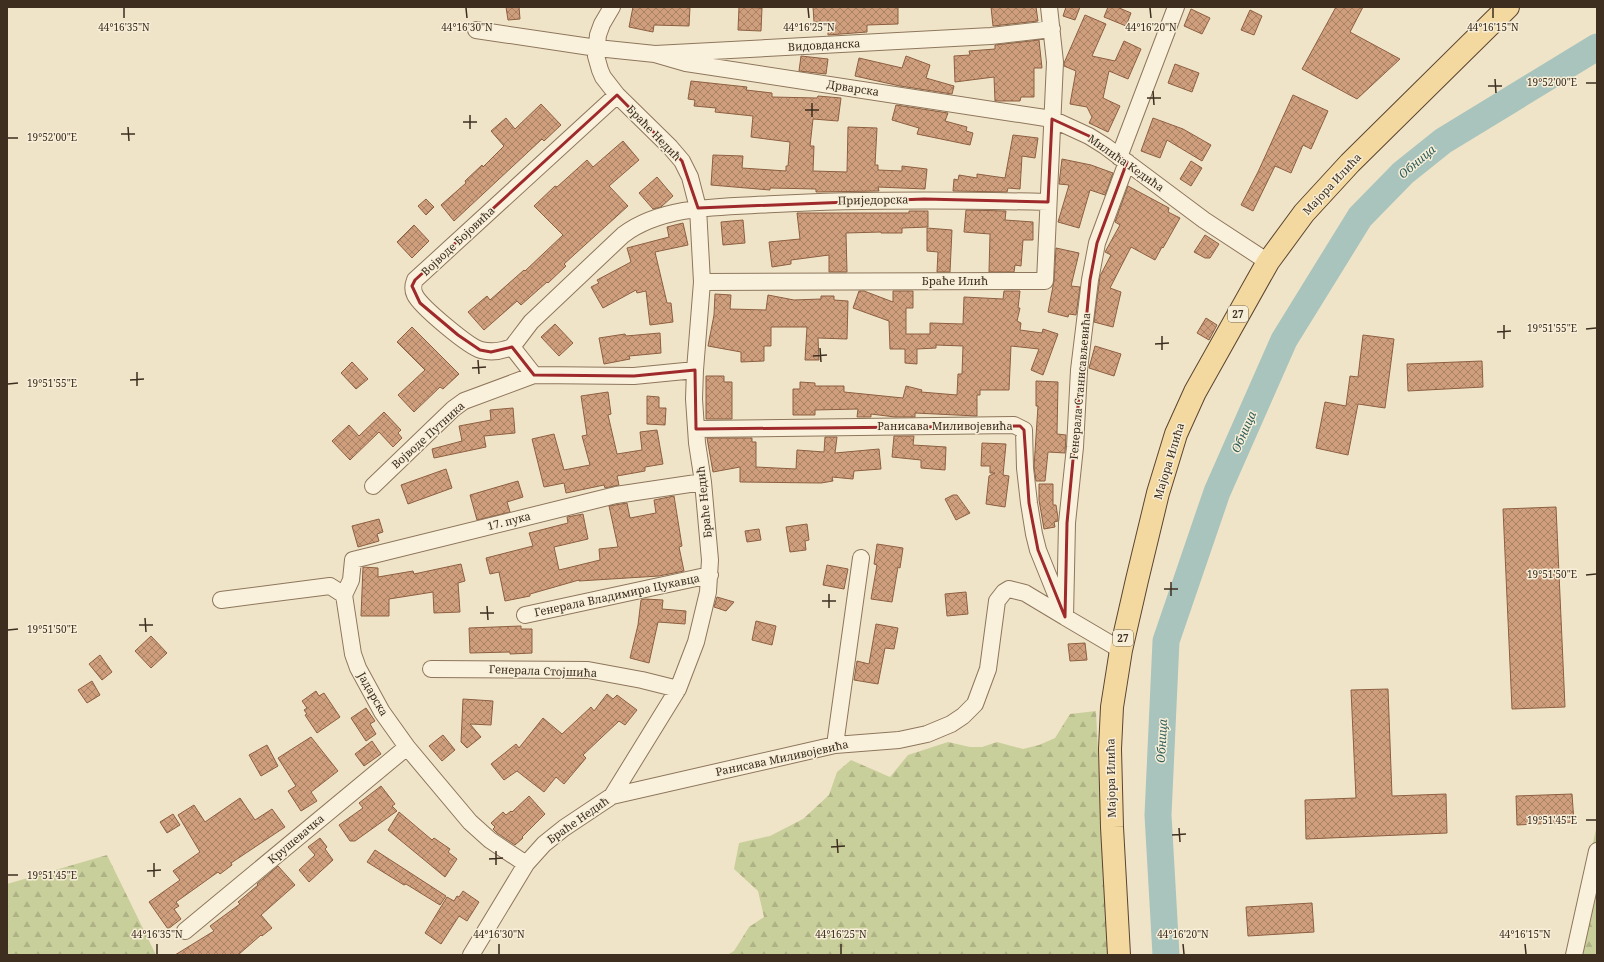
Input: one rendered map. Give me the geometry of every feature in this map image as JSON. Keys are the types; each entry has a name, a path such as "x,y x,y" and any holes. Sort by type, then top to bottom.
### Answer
{"main road":[{"name":"Мајора Илића","path":"1120,955 1112,827 1110,749 1112,707 1121,650 1156,500 1176,434 1195,392 1268,262 1304,213 1322,193 1508,7"}],"street":[{"name":"Браће Недић","path":"472,955 526,864 544,844 564,828 612,796 678,689 696,642 705,608 710,575 710,553 696,429 695,370 702,282 698,208 690,177 682,161 670,147 616,95 603,77 600,70 596,56 598,35 602,24 612,7"},
{"path":"1050,7 1055,62 1052,119"},
{"name":"Генерала Станисављевића","path":"1065,617 1067,523 1075,447 1079,370 1090,280 1097,242 1123,159 1176,7"},
{"name":"Видовданска","path":"476,30 597,48 655,54 991,36 1052,29"},
{"name":"Дрварска","path":"655,54 686,63 1052,119"},
{"name":"Војводе Бојовића","path":"512,347 502,351 491,352 480,350 458,336 420,303 414,294 412,286 415,280 616,95"},
{"name":"Милића Кедића","path":"1052,119 1089,136 1123,159 1204,220 1268,262"},
{"name":"Браће Илић","path":"702,282 1045,281 1052,119"},
{"name":"Приједорска","path":"698,208 811,202 924,199 1048,202"},
{"path":"534,375 512,347 531,322 623,235 633,228 662,217 698,208"},
{"name":"Војводе Путника","path":"372,486 453,409 464,401 534,375 634,376 695,370"},
{"name":"Ранисава Миливојевића","path":"696,429 1020,426 1024,430 1025,468 1036,542 1065,617"},
{"name":"17. пука","path":"344,595 351,580 353,560 616,494 703,482"},
{"path":"835,745 861,558"},
{"name":"Генерала Владимира Цукавца","path":"525,615 710,575"},
{"path":"221,600 330,586 344,595"},
{"name":"Ранисава Миливојевића","path":"612,796 835,745 899,740 927,734 951,724 963,716 975,704 988,669 997,601 1004,592 1009,589 1025,592 1121,650"},
{"name":"Јадарска","path":"344,595 349,634 358,668 382,712 407,747 470,822 480,832 526,864"},
{"name":"Генерала Стојшића","path":"431,669 588,670 642,680 678,689"},
{"name":"Крушевачка","path":"185,931 407,747"},
{"path":"1574,955 1597,851"}],"highlighted area":[{"path":"617,95 682,161 698,208 924,199 1048,202 1052,119 1089,136 1127,162 1097,243 1090,280 1067,523 1065,617 1038,550 1029,503 1024,430 1020,426 696,429 695,370 634,376 534,375 512,347 491,352 480,350 458,335 420,303 412,286 415,280"}],"green space":[{"path":"1096,711 1108,955 727,955 734,951 749,927 764,917 758,891 734,869 739,843 770,836 803,819 829,795 837,772 851,760 890,777 908,755 948,742 970,747 982,747 997,742 1023,749 1039,745 1055,738 1070,714"},
{"path":"1597,825 1597,955 1567,955 1568,951"},
{"path":"107,855 156,955 7,955 7,884"}],"building":[{"path":"506,7 519,7 520,19 508,20"},
{"path":"633,7 690,7 689,26 654,25 653,32 629,27"},
{"path":"739,7 762,8 761,31 738,30"},
{"path":"813,7 898,7 898,24 867,25 867,32 828,35 828,22 814,22"},
{"path":"991,7 1036,7 1038,21 993,26"},
{"path":"1066,7 1080,7 1075,20 1063,16"},
{"path":"1108,7 1117,7 1131,13 1126,26 1104,17"},
{"path":"1336,7 1363,7 1350,32 1400,59 1357,99 1302,69"},
{"path":"1191,9 1210,18 1202,34 1184,26"},
{"path":"1250,10 1262,16 1254,35 1241,30"},
{"path":"1085,15 1106,24 1092,56 1115,61 1124,41 1141,49 1128,79 1109,71 1103,98 1120,106 1108,132 1089,123 1092,117 1087,107 1070,104 1076,71 1064,66 1064,63"},
{"path":"1039,40 1042,68 1034,68 1034,97 1021,97 1020,101 995,101 994,77 955,82 954,56 970,55 969,51 995,49 995,45"},
{"path":"801,56 828,59 826,74 799,71"},
{"path":"906,56 930,65 926,78 954,86 952,94 900,86 855,76 859,58 902,68"},
{"path":"1175,64 1199,73 1192,92 1168,83"},
{"path":"691,81 747,87 746,90 772,93 772,97 817,98 818,96 841,98 838,121 813,119 810,146 814,146 813,171 847,172 848,127 877,128 875,165 878,165 878,170 902,171 902,166 927,169 925,189 878,187 879,191 816,192 816,189 770,188 770,190 711,185 713,155 743,156 742,168 786,171 786,166 788,166 790,142 751,137 753,116 715,112 716,108 694,106 695,100 688,99"},
{"path":"1293,95 1328,111 1311,149 1303,145 1291,173 1275,166 1253,211 1241,205 1258,172"},
{"path":"541,104 561,125 544,141 542,139 454,221 441,205 504,146 491,131 506,118 515,129"},
{"path":"896,105 948,113 945,121 967,127 966,131 973,133 970,145 917,134 919,128 892,120"},
{"path":"1153,118 1183,129 1211,145 1202,161 1167,140 1160,158 1141,151"},
{"path":"1013,135 1038,138 1035,158 1022,156 1020,189 1008,188 1007,192 953,191 954,179 958,180 959,175 977,178 977,174 1005,178"},
{"path":"623,141 639,160 609,186 628,206 564,264 566,266 548,283 547,282 521,305 517,301 484,330 468,312 487,296 490,300 524,270 525,271 563,235 534,206 555,186 557,187 587,160 593,167"},
{"path":"1062,159 1091,165 1113,173 1105,195 1090,190 1079,228 1058,222 1069,185 1059,184"},
{"path":"1191,161 1202,168 1191,186 1180,179"},
{"path":"657,177 673,196 661,207 653,209 639,193"},
{"path":"1128,186 1169,208 1168,212 1180,218 1155,260 1131,247 1110,288 1121,292 1113,327 1094,322 1100,276 1111,255 1105,252 1120,225 1115,222"},
{"path":"426,199 434,207 426,215 418,206"},
{"path":"966,210 1006,211 1005,220 1033,222 1033,240 1023,240 1021,266 1015,265 1014,272 989,272 990,234 964,232"},
{"path":"909,211 928,211 928,227 902,228 902,233 846,233 847,272 829,272 829,255 791,260 791,264 772,267 769,242 800,239 797,213 909,213"},
{"path":"743,220 745,243 723,245 721,222"},
{"path":"683,223 688,245 655,252 667,303 671,303 673,322 650,325 646,291 637,293 636,290 603,308 591,287 599,283 597,280 631,262 627,248 669,237 667,227"},
{"path":"414,225 429,241 412,258 397,242"},
{"path":"927,228 952,230 950,272 937,272 938,252 927,251"},
{"path":"1205,235 1219,244 1210,258 1205,258 1194,252"},
{"path":"1056,248 1079,253 1071,286 1080,287 1076,315 1069,314 1068,317 1048,312 1054,281"},
{"path":"859,291 864,291 893,302 893,291 913,291 913,308 906,308 906,334 930,334 930,323 963,324 964,297 1003,299 1004,291 1020,291 1018,308 1020,308 1017,321 1021,323 1020,330 1042,333 1043,329 1058,334 1043,375 1031,370 1039,349 1011,346 1009,390 980,390 980,395 977,395 977,416 915,413 915,417 895,417 871,414 871,417 857,417 858,409 815,410 815,415 793,415 793,389 800,389 800,382 815,383 815,386 844,386 844,392 903,398 906,386 922,390 921,392 957,395 958,374 962,374 963,346 936,345 936,348 917,349 917,364 905,363 905,349 890,349 889,321 853,308"},
{"path":"715,294 731,295 730,309 766,310 768,295 794,300 821,299 821,296 834,296 834,300 848,301 847,339 818,338 819,360 805,360 807,327 771,327 771,346 764,346 764,361 741,362 741,352 708,346 714,315"},
{"path":"1206,318 1217,325 1209,340 1197,333"},
{"path":"555,324 573,343 559,356 541,337"},
{"path":"412,327 459,374 443,389 440,387 414,412 398,395 425,370 397,342"},
{"path":"660,333 661,353 629,356 630,359 604,364 599,338 625,334 626,336"},
{"path":"1363,335 1394,339 1385,408 1358,404 1348,455 1316,448 1325,402 1346,406 1350,376 1358,377"},
{"path":"1095,346 1121,354 1114,376 1089,368"},
{"path":"1482,361 1483,387 1408,391 1407,364"},
{"path":"352,362 368,379 356,389 341,373"},
{"path":"706,376 724,376 724,382 732,382 732,419 706,419"},
{"path":"1036,381 1058,382 1057,434 1066,435 1065,453 1048,452 1045,481 1036,481 1034,467 1038,406 1036,406"},
{"path":"608,392 611,414 608,415 617,454 642,450 640,432 657,430 663,464 645,467 645,471 617,476 619,485 605,488 604,485 566,493 564,483 544,487 532,439 554,434 564,470 590,465 582,436 587,435 581,396"},
{"path":"647,396 659,397 659,408 666,408 665,425 647,424"},
{"path":"513,408 515,433 484,436 486,447 434,458 432,449 462,441 459,426 491,420 490,410"},
{"path":"384,412 401,430 398,433 402,438 393,447 379,432 350,460 332,441 349,425 359,436"},
{"path":"894,436 914,436 913,445 946,447 945,470 921,468 921,460 892,457"},
{"path":"825,437 837,437 835,453 879,449 881,469 854,471 853,479 832,477 833,481 821,483 740,482 740,467 713,472 707,438 752,438 752,442 756,442 756,467 796,469 797,450 824,452"},
{"path":"982,443 1006,444 1003,475 1009,476 1005,507 986,504 989,476 995,473 990,473 990,466 981,466"},
{"path":"446,469 452,488 408,504 401,485"},
{"path":"518,481 523,497 507,502 510,512 477,520 470,495"},
{"path":"1039,484 1053,484 1053,505 1056,505 1058,518 1058,521 1054,522 1055,527 1044,529 1039,500"},
{"path":"953,495 957,495 970,513 956,520 945,499"},
{"path":"674,496 682,546 679,547 684,571 659,576 579,580 530,594 530,596 505,601 499,572 490,574 486,558 533,546 529,533 568,523 567,517 583,514 588,539 554,547 559,570 600,560 599,549 618,547 609,506 627,503 630,518 656,513 654,500"},
{"path":"1556,507 1565,707 1512,709 1503,509"},
{"path":"379,519 383,532 377,534 379,541 358,547 352,526"},
{"path":"807,524 809,540 805,541 806,550 790,552 786,527"},
{"path":"759,529 761,540 747,542 745,531"},
{"path":"877,544 903,548 892,602 871,599 877,565 874,564"},
{"path":"461,564 465,581 458,583 460,612 434,613 433,592 389,599 389,616 361,616 363,567 378,568 378,577 413,571 414,574"},
{"path":"827,565 848,569 844,589 823,585"},
{"path":"966,592 968,614 947,616 945,594"},
{"path":"717,597 734,602 726,611 714,607"},
{"path":"641,600 663,600 662,609 686,611 685,624 658,622 649,663 630,658 638,625"},
{"path":"756,621 776,626 772,645 752,640"},
{"path":"876,624 898,628 894,649 885,648 878,684 854,680 857,661 869,664"},
{"path":"521,626 521,629 532,629 532,653 470,653 469,628"},
{"path":"151,636 167,653 151,668 135,651"},
{"path":"1085,643 1087,660 1070,661 1068,644"},
{"path":"100,655 112,672 102,680 89,664"},
{"path":"92,681 100,695 87,703 78,690"},
{"path":"1388,689 1392,796 1446,794 1447,833 1306,839 1305,800 1356,798 1351,690"},
{"path":"316,691 319,696 324,693 340,717 317,733 305,715 307,714 304,710 307,708 302,701"},
{"path":"607,694 613,699 617,695 637,710 625,725 619,721 583,755 586,758 564,784 556,777 544,792 517,771 504,780 491,764 516,744 519,748 543,718 562,734 591,707 594,711"},
{"path":"463,699 493,701 491,725 470,724 481,737 467,748 461,742"},
{"path":"366,708 375,721 370,724 376,734 366,741 351,718"},
{"path":"443,735 455,750 442,761 429,746"},
{"path":"311,737 338,771 311,792 317,801 301,811 288,791 296,786 278,758"},
{"path":"372,741 381,754 364,766 355,754"},
{"path":"267,745 278,766 261,776 249,755"},
{"path":"381,786 395,804 392,806 397,811 355,841 350,841 339,825 363,808 359,803"},
{"path":"1572,794 1574,822 1517,825 1516,796"},
{"path":"529,796 545,814 515,845 497,833 493,829 495,827 491,823 503,812 506,815 511,811 512,812"},
{"path":"240,798 255,820 272,809 285,827 231,863 232,865 220,874 218,872 176,902 179,906 174,909 181,919 168,929 149,902 180,880 173,871 200,852 178,815 194,805 205,822"},
{"path":"399,812 432,840 434,838 450,849 448,852 457,859 445,877 388,830"},
{"path":"173,814 180,825 167,833 160,822"},
{"path":"320,838 327,847 325,849 333,860 309,882 299,870 315,855 308,847"},
{"path":"375,850 446,896 440,905 367,862"},
{"path":"278,866 295,885 261,915 272,928 262,936 261,935 238,955 175,955 214,931 210,926 240,904 238,902"},
{"path":"463,891 479,902 467,921 459,916 441,944 425,933 447,897 454,901"},
{"path":"1312,903 1314,932 1248,936 1246,907"}],"waterway":[{"name":"Обница","path":"1166,955 1158,815 1166,641 1217,492 1284,340 1360,217 1403,173 1443,141 1597,47"}]}
